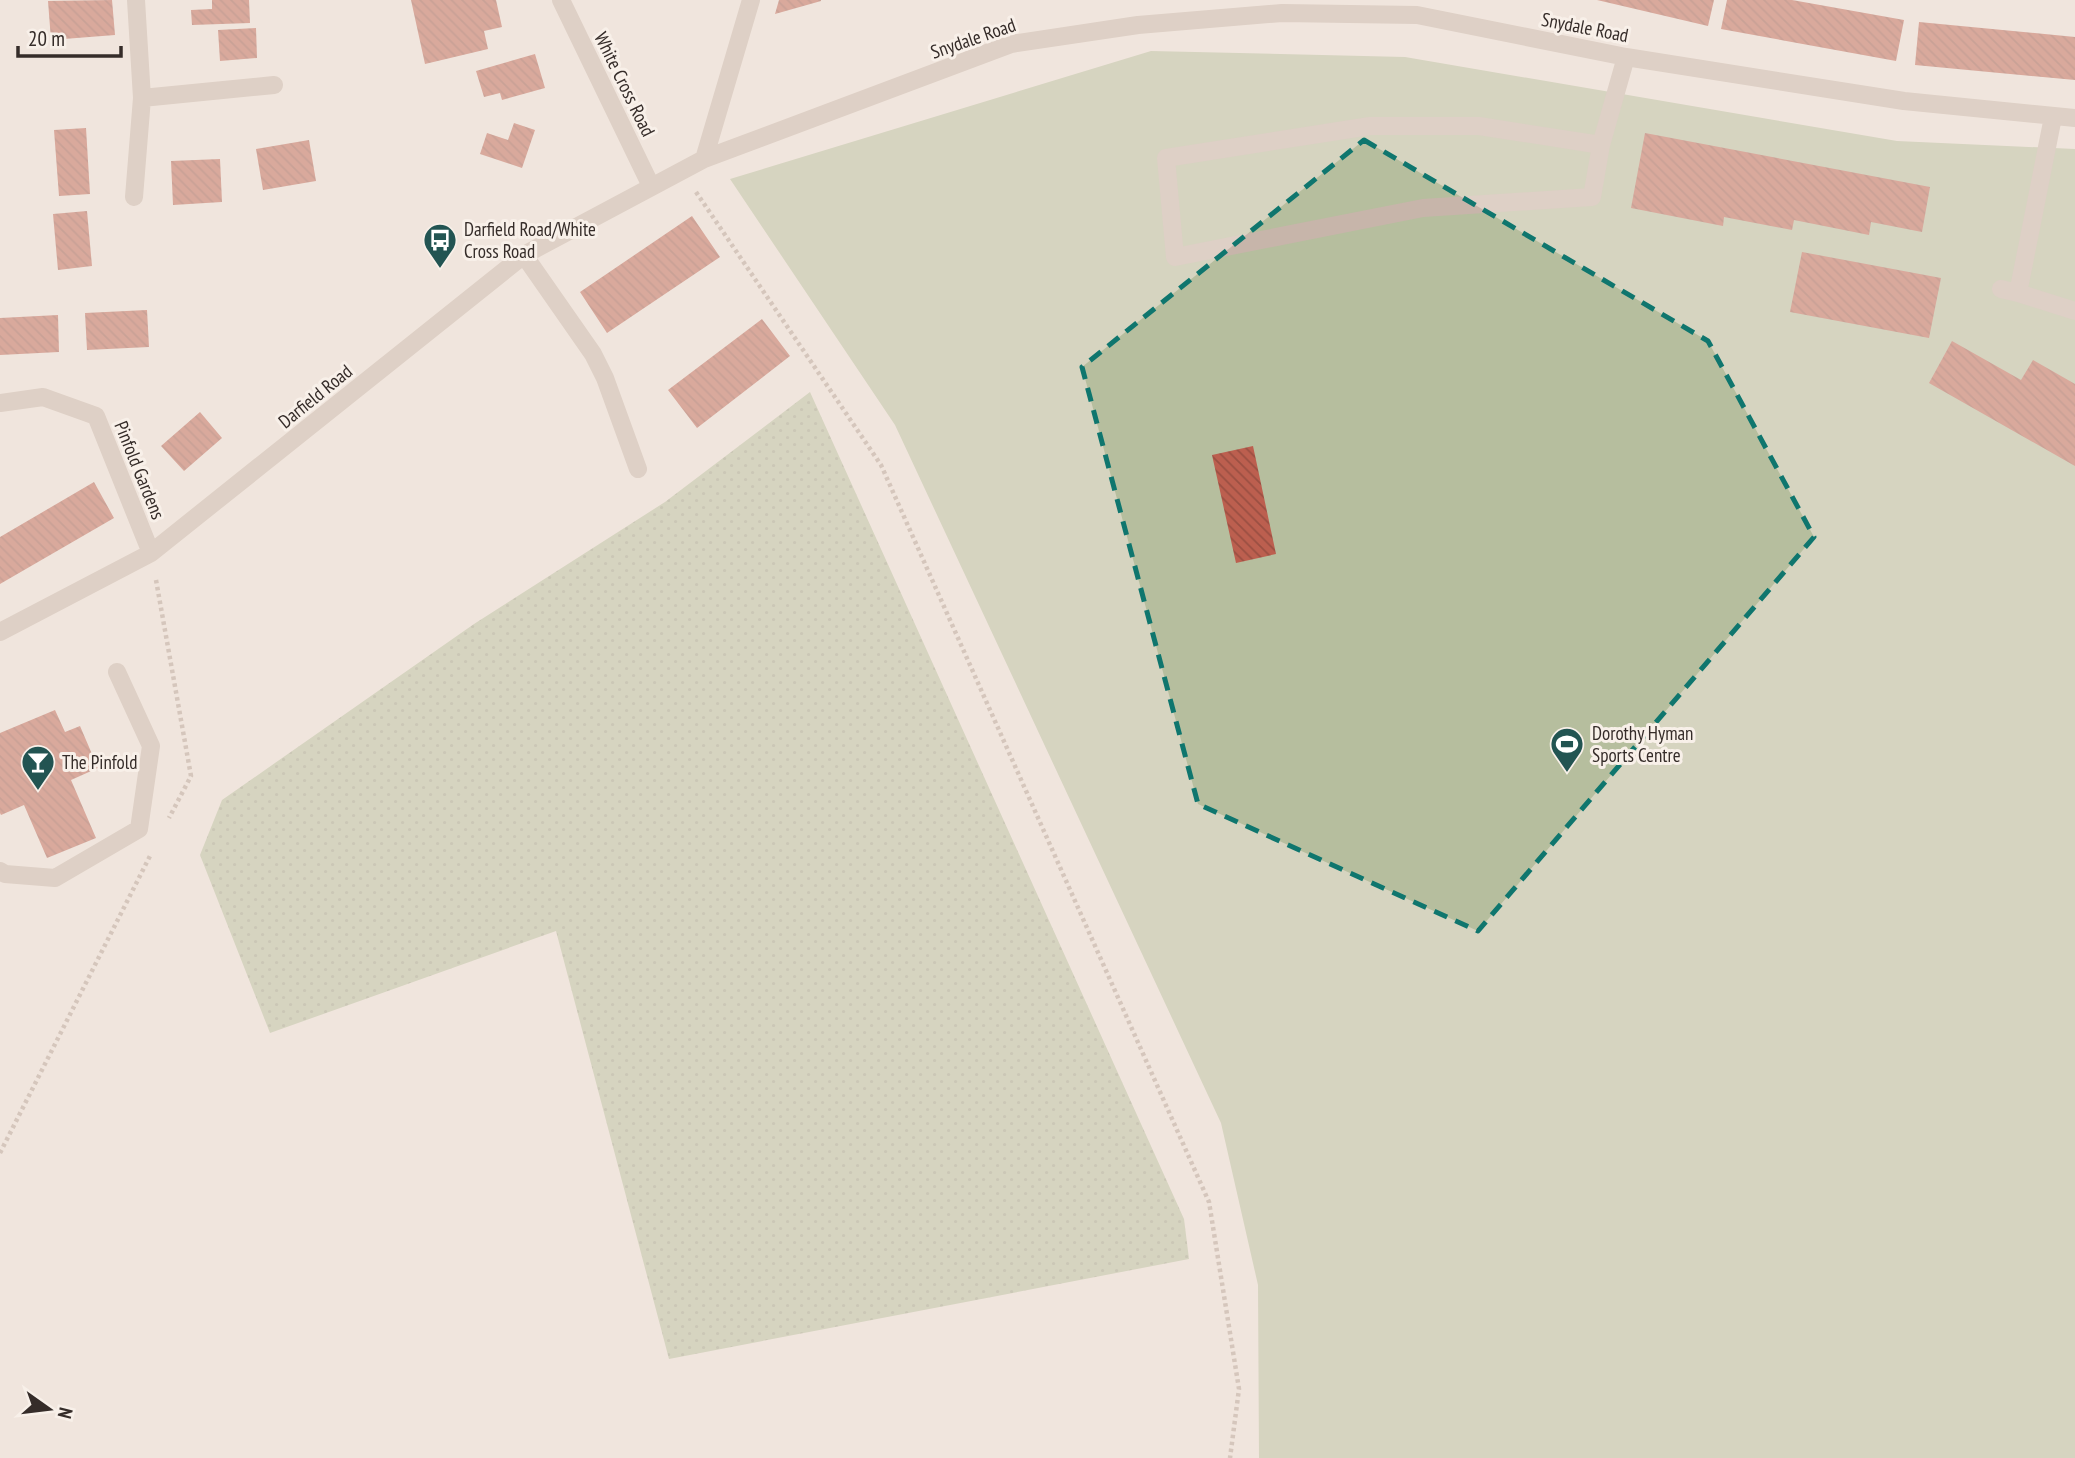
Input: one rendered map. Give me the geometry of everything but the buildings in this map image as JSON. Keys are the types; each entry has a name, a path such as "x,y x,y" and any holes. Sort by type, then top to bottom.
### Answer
{"street":[{"path":"134,197 142,98 136,0"},
{"name":"White Cross Road","path":"561,0 651,186"},
{"path":"704,159 751,0"},
{"name":"Snydale Road","path":"651,186 704,159 1012,44 1138,25 1282,13 1414,8 1626,57 1904,101 2075,118"},
{"path":"1601,145 1479,126 1370,126 1166,158 1175,257 1423,208 1592,197 1601,145 1626,57"},
{"path":"142,98 274,85"},
{"path":"2053,117 2010,291 2075,311"},
{"name":"Darfield Road","path":"0,632 151,553 524,255 651,186"},
{"path":"524,255 593,354 605,378 638,469"},
{"name":"Pinfold Gardens","path":"0,403 43,397 96,416 151,553"},
{"path":"0,871 5,874 55,878 139,829 150,746 117,672"}],"path":[{"path":"681,170 881,465 1209,1202 1239,1390 1230,1458"}],"highlighted area":[{"path":"1364,140 1708,341 1814,537 1478,931 1198,804 1082,367"}],"green space":[{"name":"Dorothy Hyman Sports Centre","path":"1151,51 1405,57 1897,141 2075,149 2075,1458 1259,1458 1258,1285 1221,1123 895,425 730,179"},
{"path":"810,392 1184,1219 1189,1259 669,1359 556,931 270,1033 200,855 222,800 474,624 665,502"}],"place":[{"name":"Darfield Road/White Cross Road","path":"440,270"},
{"name":"Dorothy Hyman Sports Centre","path":"1567,774"},
{"name":"The Pinfold","path":"38,792"}]}
